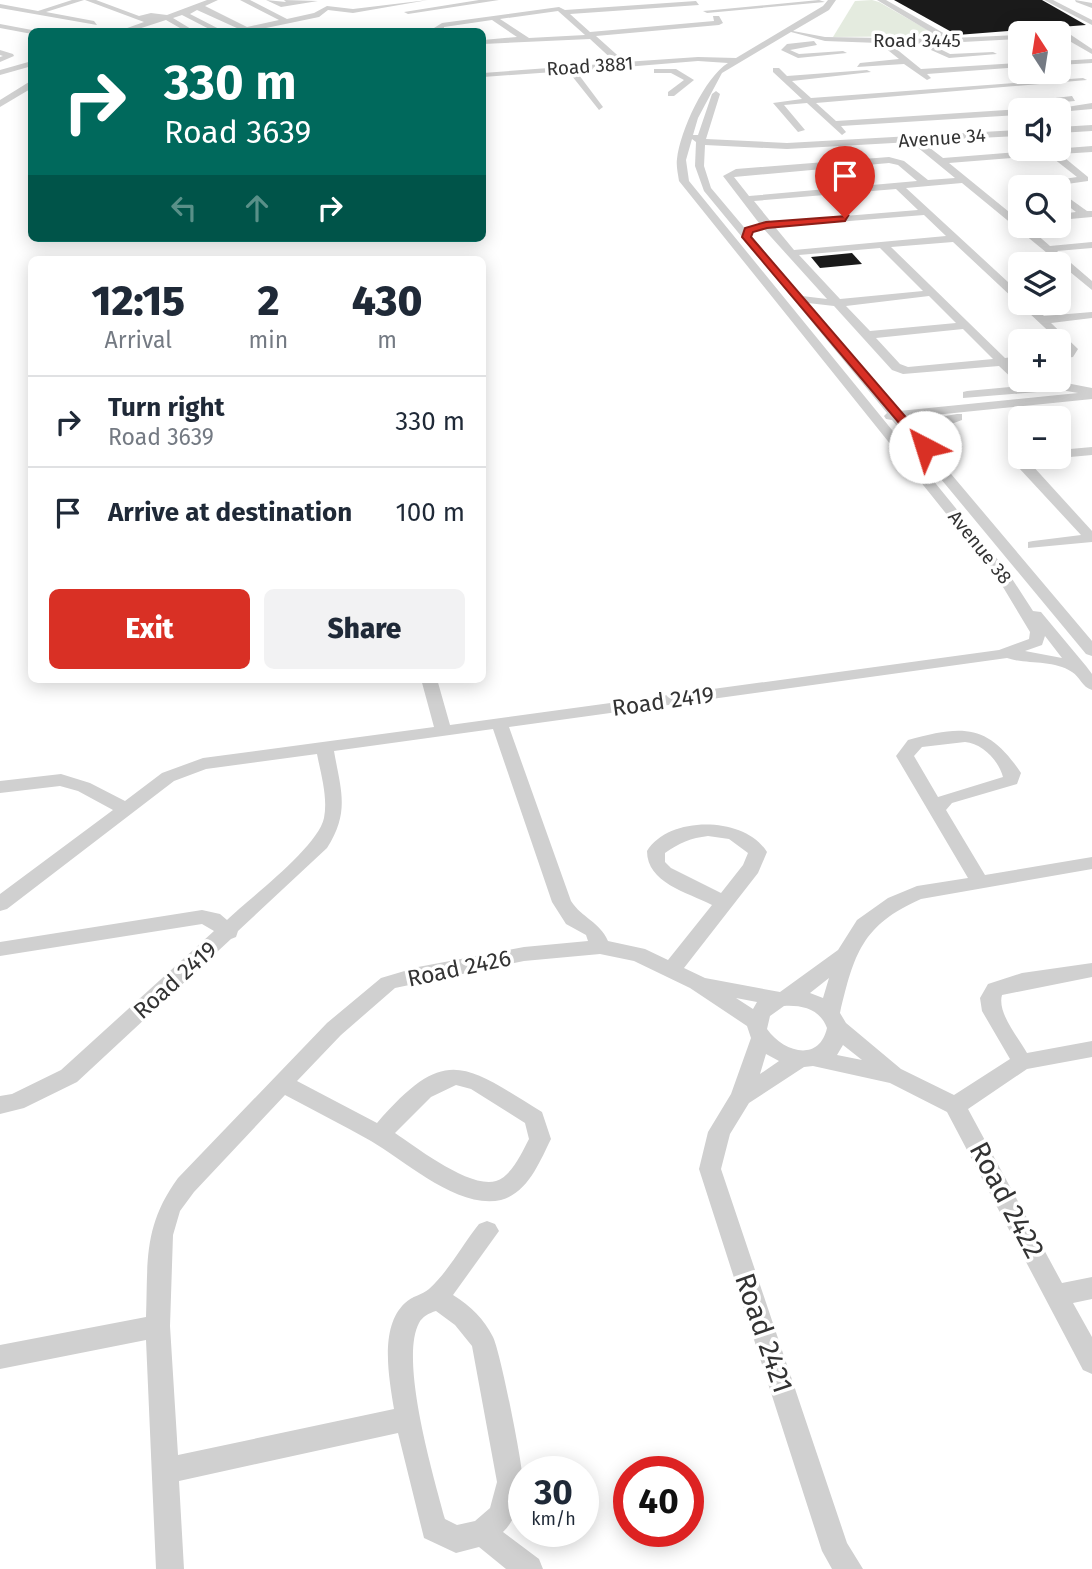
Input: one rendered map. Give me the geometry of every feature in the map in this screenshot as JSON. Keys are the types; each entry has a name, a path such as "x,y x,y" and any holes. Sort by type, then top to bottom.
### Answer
{"street":[{"path":"38,12 80,0"},
{"path":"89,0 140,19 161,20"},
{"path":"177,0 242,28"},
{"path":"244,0 286,21"},
{"path":"270,0 318,4 377,0"},
{"path":"383,0 392,6"},
{"path":"318,4 353,11 424,0"},
{"path":"430,0 444,7"},
{"path":"353,11 350,18 356,19 444,7 457,2 479,4 495,0"},
{"path":"542,0 574,19 622,64"},
{"path":"438,28 442,25 496,20 624,0"},
{"path":"582,27 762,0"},
{"name":"Avenue 38","path":"832,0 790,34 739,61 715,78 694,118 697,121 694,135 697,140 697,167 708,190 746,237 925,447 1092,651"},
{"name":"Avenue 38","path":"790,34 807,19 838,0"},
{"path":"881,0 951,41"},
{"path":"1048,0 1092,23"},
{"path":"1079,0 1092,6"},
{"path":"360,1 372,8"},
{"path":"1,2 94,23"},
{"path":"140,28 192,8 218,2"},
{"path":"289,3 305,17"},
{"path":"250,28 305,17 318,4"},
{"path":"479,4 523,39"},
{"path":"133,28 192,8"},
{"path":"192,8 217,28"},
{"path":"559,9 823,9"},
{"path":"486,42 556,40 719,23 704,9"},
{"path":"574,19 704,9 779,13 823,9"},
{"path":"126,13 161,20 182,28"},
{"path":"793,13 807,19"},
{"path":"522,15 530,21"},
{"path":"247,18 264,25"},
{"path":"118,28 140,19"},
{"path":"161,20 164,28"},
{"path":"0,26 28,31"},
{"path":"539,28 556,40"},
{"path":"0,38 28,31"},
{"path":"1071,33 1092,31"},
{"name":"Road 3445","path":"790,34 827,40 884,43 1008,38"},
{"path":"844,53 798,56 785,50 790,46 827,40 844,53 863,68"},
{"path":"973,40 1008,62"},
{"path":"1071,40 1092,52"},
{"path":"868,44 884,43 919,72 982,115"},
{"path":"934,48 949,56 993,54"},
{"path":"0,52 10,56 2,66"},
{"name":"Road 3881","path":"486,75 698,59 739,61"},
{"path":"2,66 28,60"},
{"name":"Avenue 38","path":"739,61 717,90 705,126 681,170 687,187 1002,574 1062,645 1077,649 1086,666"},
{"path":"785,79 906,61"},
{"path":"1071,63 1092,61"},
{"path":"919,72 1008,66"},
{"path":"570,68 599,107"},
{"path":"577,76 669,70 690,80 671,94"},
{"path":"776,70 843,133"},
{"path":"1071,72 1092,86"},
{"path":"801,130 776,103 1083,80"},
{"path":"0,104 28,86"},
{"path":"991,86 1008,99"},
{"path":"1057,89 1088,106"},
{"path":"0,91 15,92"},
{"path":"900,93 931,118"},
{"path":"856,96 866,104"},
{"path":"826,116 876,113 885,121"},
{"path":"834,124 1008,113"},
{"path":"705,126 718,132 779,142"},
{"path":"1071,128 1092,127"},
{"name":"Avenue 34","path":"697,140 760,146 1008,132"},
{"path":"918,139 1008,214"},
{"name":"Avenue 34","path":"697,140 779,142 918,139"},
{"path":"697,167 714,156 760,146"},
{"path":"1071,150 1092,149"},
{"path":"943,161 981,154 1008,155"},
{"path":"926,184 896,161 730,174 728,178 791,253 896,367 912,371 1008,361"},
{"path":"1068,161 1085,179 1071,181"},
{"path":"817,166 825,174"},
{"path":"745,199 966,180"},
{"path":"833,183 841,191"},
{"path":"898,186 1008,288"},
{"path":"1071,202 1088,214"},
{"path":"733,221 766,224 924,212"},
{"path":"746,237 751,229 766,224"},
{"path":"1036,238 1092,287"},
{"path":"791,253 953,239"},
{"path":"883,245 1031,396"},
{"path":"1048,249 1092,245"},
{"path":"799,299 838,303 931,293"},
{"path":"1037,315 1051,329"},
{"path":"1042,320 1092,315"},
{"path":"867,335 963,326"},
{"path":"875,389 912,406 959,413"},
{"path":"967,395 1092,393"},
{"path":"925,447 923,436 930,427 959,413 1031,396"},
{"path":"879,421 1092,402"},
{"path":"1071,453 1092,451"},
{"path":"1028,469 1092,538"},
{"path":"1033,545 1092,538"},
{"name":"Road 2419","path":"0,905 168,777 204,764 1002,654 1027,647 1039,638 1002,574"},
{"path":"1002,654 1062,645"},
{"name":"Road 2419","path":"1002,654 1047,657 1086,666"},
{"path":"1086,666 1092,685"},
{"path":"430,683 443,731"},
{"path":"499,723 562,902 573,919 594,931 600,947"},
{"path":"937,808 946,799 1011,780 1012,773 991,743 972,736 921,742 907,750 905,756 980,883"},
{"name":"Road 2419","path":"0,1105 16,1102 69,1076 307,859 333,828 336,811 324,746"},
{"path":"0,787 61,780 84,787 124,808"},
{"path":"670,971 751,868 758,852 747,839 730,830 700,832 669,839 656,851 656,864 664,873 723,902"},
{"path":"807,1058 833,1046 844,956 857,934 895,901 917,893 1092,863"},
{"path":"0,949 191,918 213,919 229,932"},
{"name":"Road 2426","path":"170,1569 158,1326 161,1235 170,1208 186,1185 334,1030 388,983 512,957 600,947 638,954 697,984 758,1030"},
{"path":"844,956 784,998 768,1003 758,1030 777,1053 895,1076 956,1106 1022,1062 1092,1049"},
{"path":"1022,1062 992,1011 990,998 995,989 1022,981 1092,970"},
{"name":"Road 2426","path":"697,984 784,998"},
{"path":"784,998 812,1001 895,1076"},
{"name":"Road 2421","path":"758,1030 741,1097 719,1132 710,1169 714,1188 836,1551 849,1569"},
{"name":"Road 2421","path":"741,1097 807,1058"},
{"path":"283,1084 380,1135 467,1188 485,1192 501,1189 523,1170 540,1139 534,1118 478,1083 456,1076 438,1079 409,1103 380,1135"},
{"name":"Road 2422","path":"956,1106 1092,1362"},
{"path":"436,1299 460,1311 475,1326 484,1344 510,1482 501,1516 482,1533 456,1539 434,1528 408,1418 401,1339 409,1316 423,1304 436,1299 487,1231"},
{"path":"1057,1295 1092,1288"},
{"path":"0,1357 158,1326"},
{"path":"167,1469 408,1418"},
{"path":"482,1533 529,1569"}],"shaded area":[{"path":"872,0 938,36 833,37 855,1"}],"building":[{"path":"894,0 1042,0 1086,25 1071,26 1071,21 1008,21 1008,31 957,35"},
{"path":"852,253 862,264 820,268 811,257"}],"route":[{"path":"845,218 766,225 749,230 746,237 925,447"}]}
